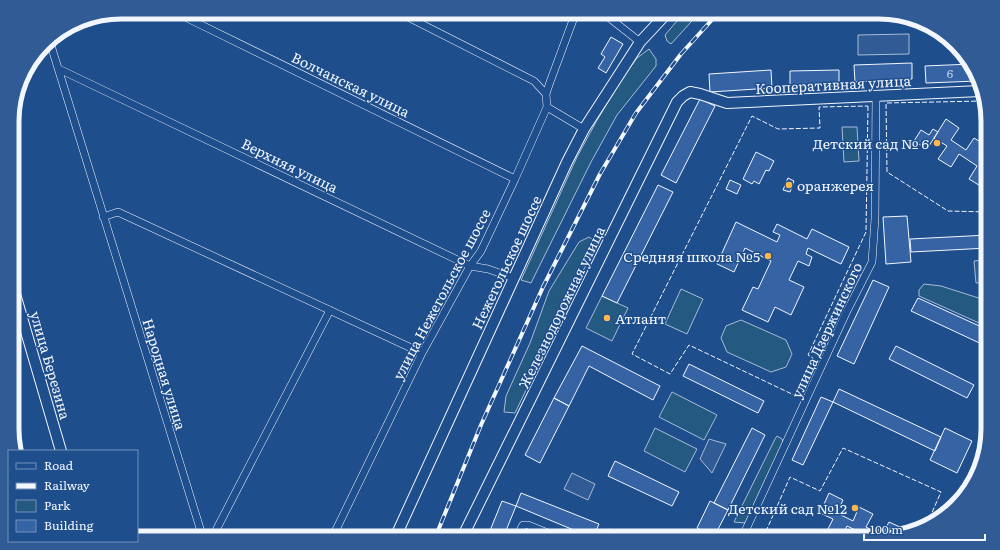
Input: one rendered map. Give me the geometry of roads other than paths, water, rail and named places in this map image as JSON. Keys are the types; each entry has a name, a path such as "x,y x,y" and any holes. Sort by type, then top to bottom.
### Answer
{"street":[{"name":"Волчанская улица","path":"189,19 515,179"},
{"path":"412,19 534,81 546,94"},
{"name":"улица Нежегольское шоссе","path":"335,531 422,353 470,266 481,251 515,179 547,107 546,94 573,19"},
{"path":"611,19 640,42"},
{"name":"Нежегольское шоссе","path":"398,531 584,129 640,42 661,19"},
{"name":"Народная улица","path":"52,46 201,531"},
{"name":"Верхняя улица","path":"59,68 470,266 488,269 514,278"},
{"name":"Кооперативная улица","path":"690,92 727,103 977,91"},
{"name":"Железнодорожная улица","path":"465,531 677,102 690,92"},
{"name":"улица Дзержинского","path":"745,531 846,313 872,262 875,218 876,96"},
{"path":"547,107 584,129"},
{"path":"103,217 118,212 422,353"},
{"name":"улица Березина","path":"19,308 61,450"},
{"path":"216,531 330,310"},
{"path":"520,531 523,525 528,525 543,531"}],"railway":[{"path":"438,531 481,425 543,287 600,174 636,113 681,54 713,19"}],"place":[{"name":"Детский сад № 6","path":"937,143"},
{"name":"оранжерея","path":"789,185"},
{"name":"Средняя школа №5","path":"768,256"},
{"name":"Атлант","path":"607,318"},
{"name":"Детский сад №12","path":"855,508"}]}
